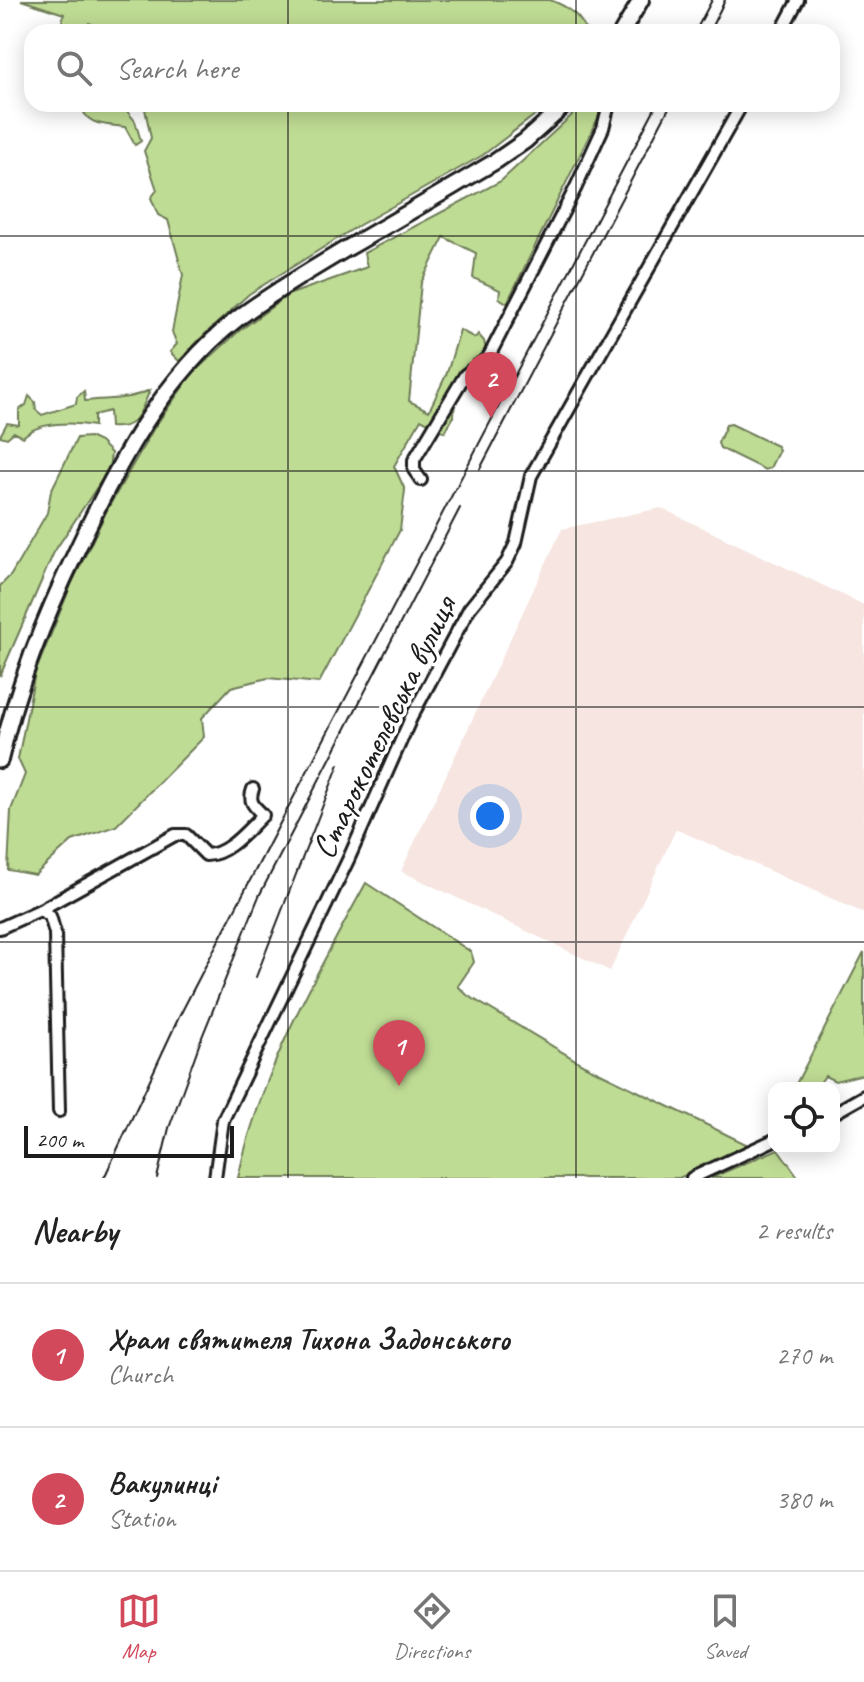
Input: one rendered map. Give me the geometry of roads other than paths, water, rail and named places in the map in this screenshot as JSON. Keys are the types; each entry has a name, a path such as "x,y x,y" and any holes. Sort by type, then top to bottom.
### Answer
{"main road":[{"path":"627,24 641,0"},
{"path":"0,760 16,693 55,597 115,474 145,423 178,377 209,344 265,299 496,161 525,141 557,112"}],"street":[{"path":"785,24 798,0"},
{"path":"421,480 414,470 414,460 465,375 488,358 576,187 603,128 607,112"},
{"name":"Старокотелевська вулиця","path":"215,1178 223,1120 349,858 411,718 469,609 512,553 520,531 531,476 737,112"},
{"path":"0,928 40,910 175,835 186,835 206,855 223,851 263,815 251,803 253,789"},
{"path":"40,910 50,916 55,933 59,1111"},
{"path":"840,1110 864,1096"},
{"path":"692,1178 768,1143"}],"railway":[{"path":"699,24 712,0"},
{"path":"713,24 725,0"},
{"path":"104,1178 179,1017 653,112"},
{"path":"480,469 667,112"},
{"path":"157,1178 169,1128 200,1042 259,896 460,508"},
{"path":"256,977 339,764"}],"place":[{"name":"Вакулинці","path":"491,418"},
{"name":"Храм святителя Тихона Задонського","path":"399,1086"}]}
